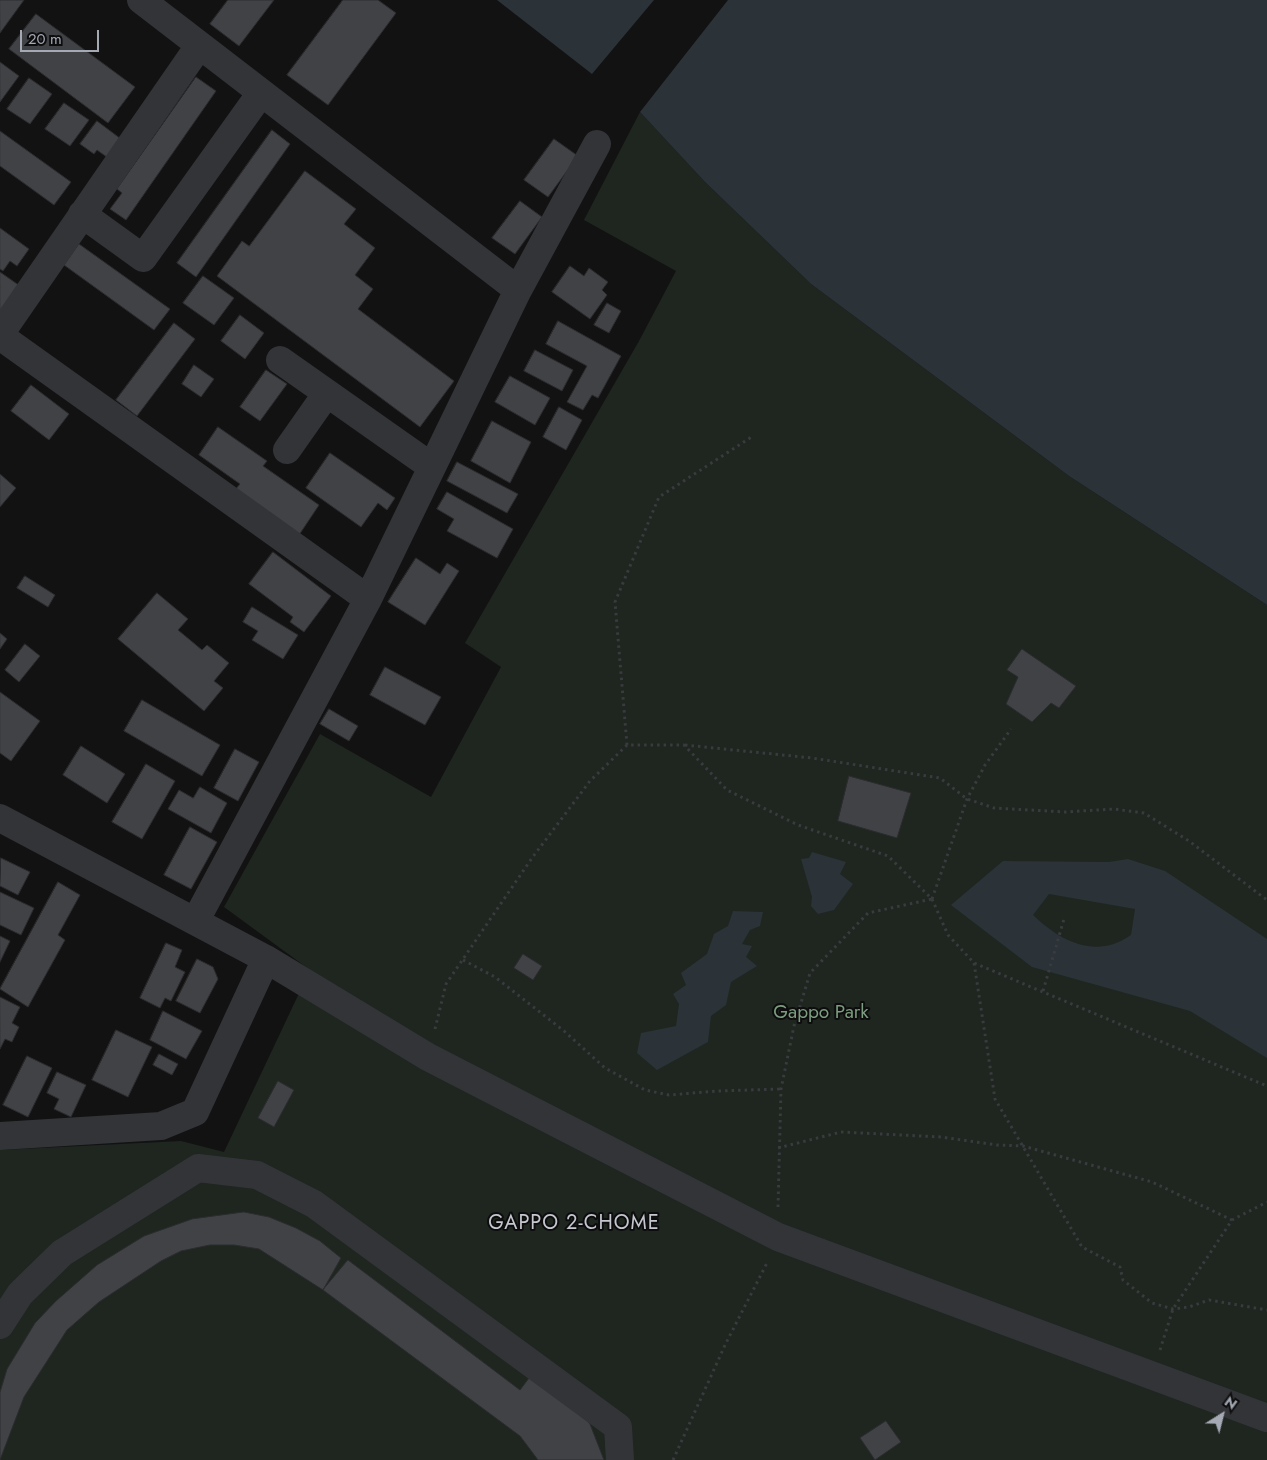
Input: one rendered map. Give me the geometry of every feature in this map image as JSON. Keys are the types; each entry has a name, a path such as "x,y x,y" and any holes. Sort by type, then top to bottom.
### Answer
{"street":[{"path":"141,0 518,290"},
{"path":"199,46 0,335 368,599"},
{"path":"82,214 143,258 261,93"},
{"path":"196,920 368,599 518,290 597,144"},
{"path":"280,360 432,467"},
{"path":"287,450 327,393"},
{"path":"0,818 196,920 266,959 428,1057 778,1237 1267,1418"},
{"path":"0,1136 161,1126 195,1112 266,959"},
{"path":"0,1325 20,1294 62,1253 198,1168 257,1175 314,1204 618,1427 620,1460"}],"path":[{"path":"628,745 615,602 659,497 753,436"},
{"path":"932,899 967,799 985,765 1011,729"},
{"path":"428,1057 446,984 532,858 590,781 628,745 684,745 812,758 940,778 967,799 994,808 1064,812 1114,808 1144,813 1189,841 1267,900"},
{"path":"684,745 727,790 798,825 888,856 932,899 948,935 974,962 1267,1086"},
{"path":"672,1460 726,1343 767,1264 778,1237 778,1148 781,1089 794,1026 810,973 868,913 932,899"},
{"path":"1043,991 1064,919"},
{"path":"463,960 495,977 564,1031 605,1068 645,1090 669,1095 718,1090 781,1089"},
{"path":"974,962 996,1099 1082,1247 1120,1267 1123,1280 1152,1303 1173,1309 1189,1307 1209,1300 1267,1310"},
{"path":"778,1148 841,1132 940,1137 997,1145 1023,1146 1152,1182 1232,1220"},
{"path":"1151,1376 1173,1309 1232,1220 1267,1202"}],"green space":[{"name":"Gappo Park","path":"640,112 705,182 811,284 1069,476 1267,605 1267,1460 0,1460 0,1150 181,1141 224,1152 310,970 224,907 320,734 431,797 501,667 465,643 639,341 676,271 584,220"}],"shaded area":[{"path":"497,0 654,0 592,74"},
{"path":"728,0 1267,0 1267,605 1069,476 811,284 705,182 640,112"},
{"path":"812,852 846,862 840,874 853,884 834,910 818,914 811,906 812,897 801,859 809,858"},
{"path":"1128,859 1165,871 1267,939 1267,1058 1190,1011 1032,967 951,905 1003,861 1109,862","holes":["1049,894 1135,909 1131,935 1118,942 1092,947 1079,944 1055,933 1033,915"]},
{"path":"733,911 763,912 760,926 750,930 742,944 752,946 746,957 757,966 731,982 726,1005 711,1016 708,1042 657,1070 637,1053 641,1033 676,1026 679,1004 673,994 686,985 681,973 707,954 714,934 728,926"}],"building":[{"path":"0,0 24,0 0,33"},
{"path":"228,0 274,0 239,46 210,24"},
{"path":"343,0 378,0 396,13 328,105 287,75"},
{"path":"36,14 135,87 108,123 9,49"},
{"path":"0,62 19,76 0,102"},
{"path":"196,77 216,91 126,220 110,209 122,193 117,189"},
{"path":"29,78 52,94 30,124 7,109"},
{"path":"64,103 89,120 70,146 45,129"},
{"path":"97,121 125,142 111,160 97,150 94,154 80,144"},
{"path":"272,130 290,144 196,277 177,263"},
{"path":"0,131 71,182 54,205 0,166"},
{"path":"554,139 578,156 548,197 524,180"},
{"path":"305,171 356,209 344,224 375,248 355,275 373,289 358,309 454,381 420,427 217,276 242,241 249,246"},
{"path":"520,201 542,217 515,254 492,238"},
{"path":"0,228 29,249 17,266 10,261 3,271 0,269"},
{"path":"79,244 170,309 154,330 64,265"},
{"path":"570,266 584,276 589,268 608,282 602,290 607,295 590,319 552,292"},
{"path":"0,272 20,286 0,313"},
{"path":"203,276 234,298 214,325 183,303"},
{"path":"607,303 621,311 609,333 594,325"},
{"path":"240,315 264,333 245,359 221,341"},
{"path":"558,321 621,356 598,398 592,395 583,410 567,402 587,366 546,344"},
{"path":"174,323 195,339 137,416 116,400"},
{"path":"535,350 573,370 562,391 524,371"},
{"path":"194,365 214,379 201,397 182,384"},
{"path":"266,370 287,384 260,421 240,407"},
{"path":"510,376 550,398 535,425 495,402"},
{"path":"31,385 69,414 49,440 11,411"},
{"path":"559,407 582,420 566,450 543,437"},
{"path":"492,421 531,442 510,483 471,461"},
{"path":"218,427 267,461 263,466 319,505 299,535 234,491 240,484 199,455"},
{"path":"330,453 395,498 387,510 378,503 361,527 306,488"},
{"path":"457,462 518,494 507,513 447,481"},
{"path":"0,474 16,488 0,507"},
{"path":"447,492 513,529 497,558 447,531 454,519 437,509"},
{"path":"273,552 331,596 304,632 290,622 293,617 249,584"},
{"path":"416,558 440,574 447,563 459,571 425,625 388,602"},
{"path":"25,576 55,595 48,607 17,588"},
{"path":"157,593 188,619 178,630 202,650 207,645 229,663 214,681 223,688 204,711 118,639"},
{"path":"252,607 298,635 283,659 252,640 258,631 243,622"},
{"path":"0,633 7,639 0,649"},
{"path":"25,644 40,656 19,682 5,670"},
{"path":"1022,649 1076,686 1059,708 1051,703 1032,722 1006,704 1018,677 1007,670"},
{"path":"385,667 441,697 425,725 370,695"},
{"path":"0,692 40,721 11,761 0,753"},
{"path":"142,700 220,745 202,776 124,731"},
{"path":"329,709 358,726 349,741 320,724"},
{"path":"81,746 125,774 107,803 63,775"},
{"path":"235,749 259,762 238,801 214,788"},
{"path":"146,764 175,781 142,839 112,822"},
{"path":"849,776 911,793 897,838 838,821"},
{"path":"200,787 227,803 211,833 168,809 179,790 193,798"},
{"path":"190,827 217,842 191,889 164,875"},
{"path":"1,858 30,872 18,895 0,886"},
{"path":"58,882 80,895 58,935 65,940 28,1007 0,989"},
{"path":"0,892 34,908 21,935 0,925"},
{"path":"0,936 10,941 0,962"},
{"path":"166,943 182,950 175,967 185,972 171,1001 165,998 160,1008 140,998"},
{"path":"523,954 542,966 533,980 514,968"},
{"path":"197,959 213,967 218,979 200,1013 176,1001"},
{"path":"0,997 20,1007 12,1023 19,1027 12,1042 5,1039 0,1049"},
{"path":"163,1011 202,1031 186,1059 150,1040"},
{"path":"116,1030 152,1047 128,1097 92,1080"},
{"path":"159,1054 178,1064 172,1075 153,1065"},
{"path":"27,1056 52,1068 28,1117 3,1105"},
{"path":"57,1072 86,1085 71,1117 54,1109 59,1099 47,1093"},
{"path":"278,1081 294,1090 274,1127 258,1118"},
{"path":"244,1212 269,1217 296,1228 320,1241 341,1258 323,1290 259,1249 234,1245 210,1245 181,1251 161,1261 99,1302 67,1330 24,1397 0,1460 0,1392 7,1369 35,1323 56,1301 97,1265 144,1236 192,1219"},
{"path":"348,1260 520,1390 535,1370 590,1424 604,1460 538,1460 520,1436 323,1290"},
{"path":"886,1421 901,1442 875,1460 860,1438"}],"district":[{"name":"GAPPO 2-CHOME","path":"574,1224"}]}
